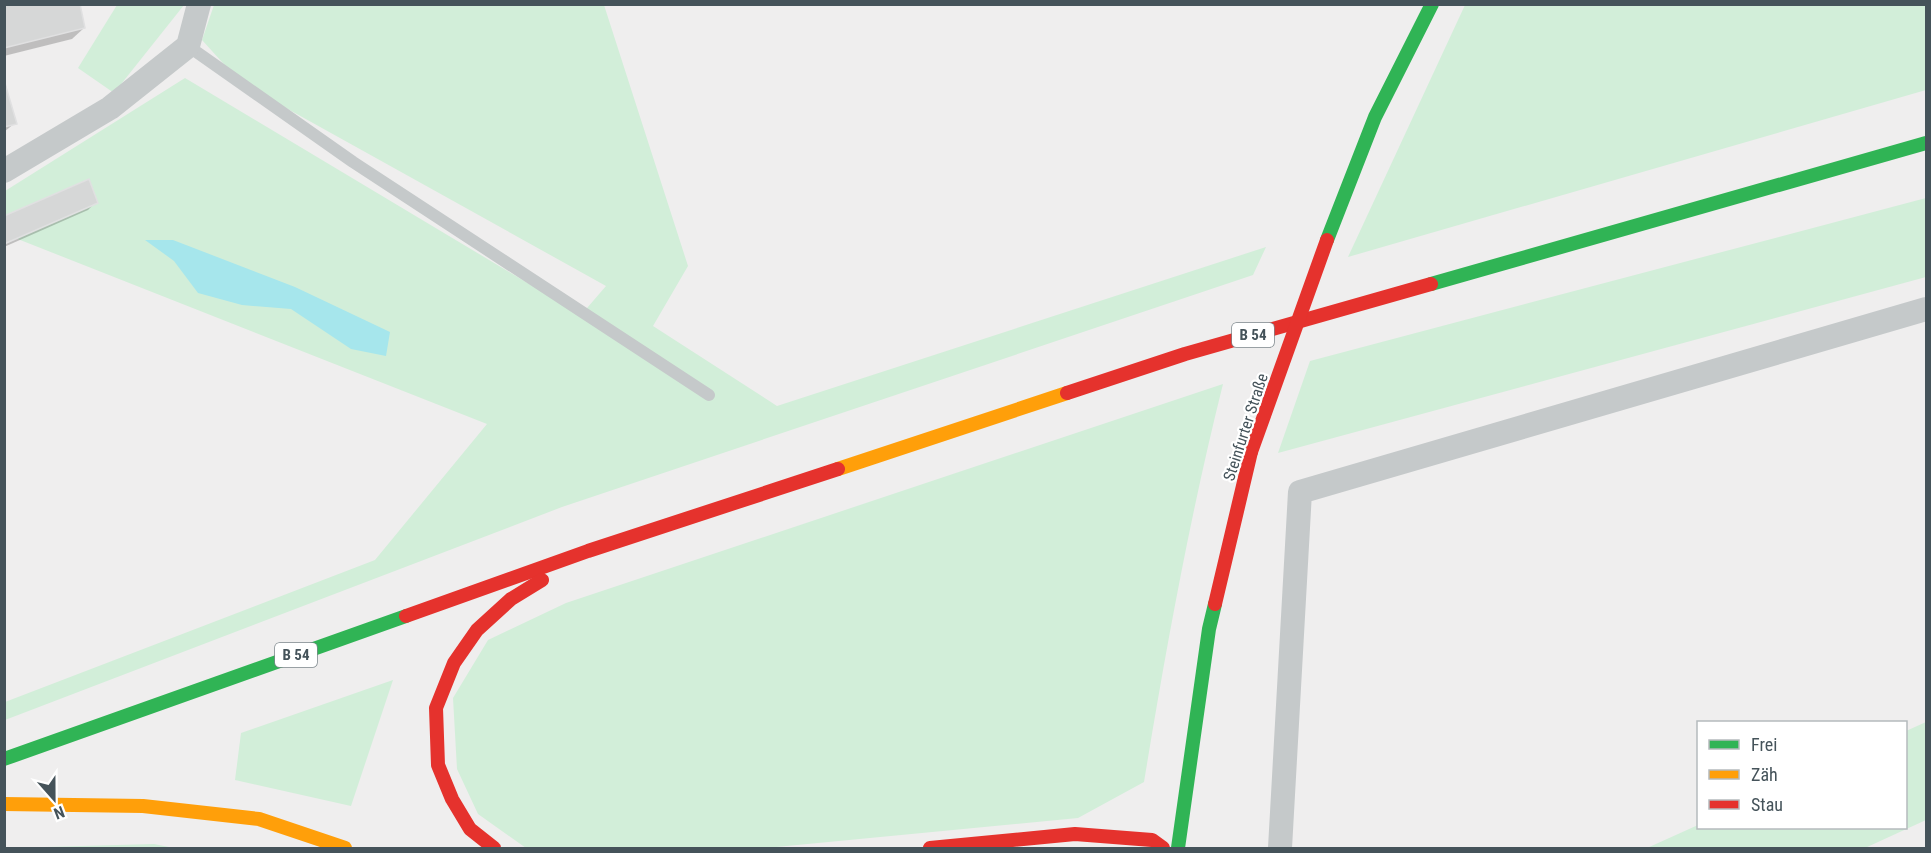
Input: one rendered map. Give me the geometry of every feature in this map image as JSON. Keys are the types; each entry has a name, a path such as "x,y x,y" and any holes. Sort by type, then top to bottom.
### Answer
{"main road":[{"name":"Steinfurter Straße","path":"1178,849 1209,629 1251,452 1326,240 1375,117 1432,4"},
{"name":"B 54","path":"4,759 588,551 1185,354 1926,143"},
{"path":"494,849 470,829 448,791 438,765 436,708 454,663 477,630 511,600 588,551"},
{"path":"4,804 143,806 258,819 345,849"},
{"path":"930,849 1075,834 1152,840 1162,849"}],"street":[{"path":"4,171 110,108 188,46 199,4"},
{"path":"1280,849 1299,492 1926,309"}],"lane":[{"path":"188,46 353,162 710,395"}],"green space":[{"path":"117,5 184,5 114,93 78,68"},
{"path":"214,5 604,5 688,266 653,326 777,406 1266,247 1253,275 562,507 5,720 5,702 375,560 487,424 5,234 5,191 185,78 581,315 606,286 241,83 202,40"},
{"path":"1465,5 1926,5 1926,90 1348,257"},
{"path":"1926,198 1926,277 1278,453 1310,361"},
{"path":"1223,384 1179,582 1144,782 1078,818 766,848 526,848 478,814 457,769 453,698 488,640 566,603"},
{"path":"393,680 351,806 235,780 241,733"},
{"path":"1926,722 1926,820 1907,829 1907,731"},
{"path":"1697,825 1697,829 1906,829 1865,848 1647,848"},
{"path":"154,844 174,848 8,848"}],"water":[{"path":"145,240 173,240 295,287 390,332 386,356 351,349 291,309 242,305 198,293 174,261"}],"building":[{"path":"4,4 80,4 85,28 4,48"},
{"path":"4,80 17,124 4,127"},
{"path":"89,179 98,203 4,244 4,216"}],"traffic: fast":[{"path":"1327,240 1375,117 1432,4"},
{"path":"1431,284 1926,143"},
{"path":"1178,848 1209,629 1215,604"},
{"path":"4,759 406,616"}],"traffic: slow":[{"path":"838,469 1067,393"},
{"path":"4,804 143,806 259,819 345,848"}],"traffic: jam":[{"path":"1251,452 1327,240"},
{"path":"1067,393 1185,354 1431,284"},
{"path":"1215,604 1251,452"},
{"path":"406,616 588,551 838,469"},
{"path":"494,848 470,829 452,799 438,765 436,708 454,663 477,630 511,599 542,580"},
{"path":"930,848 1075,834 1152,840 1163,848"}]}
